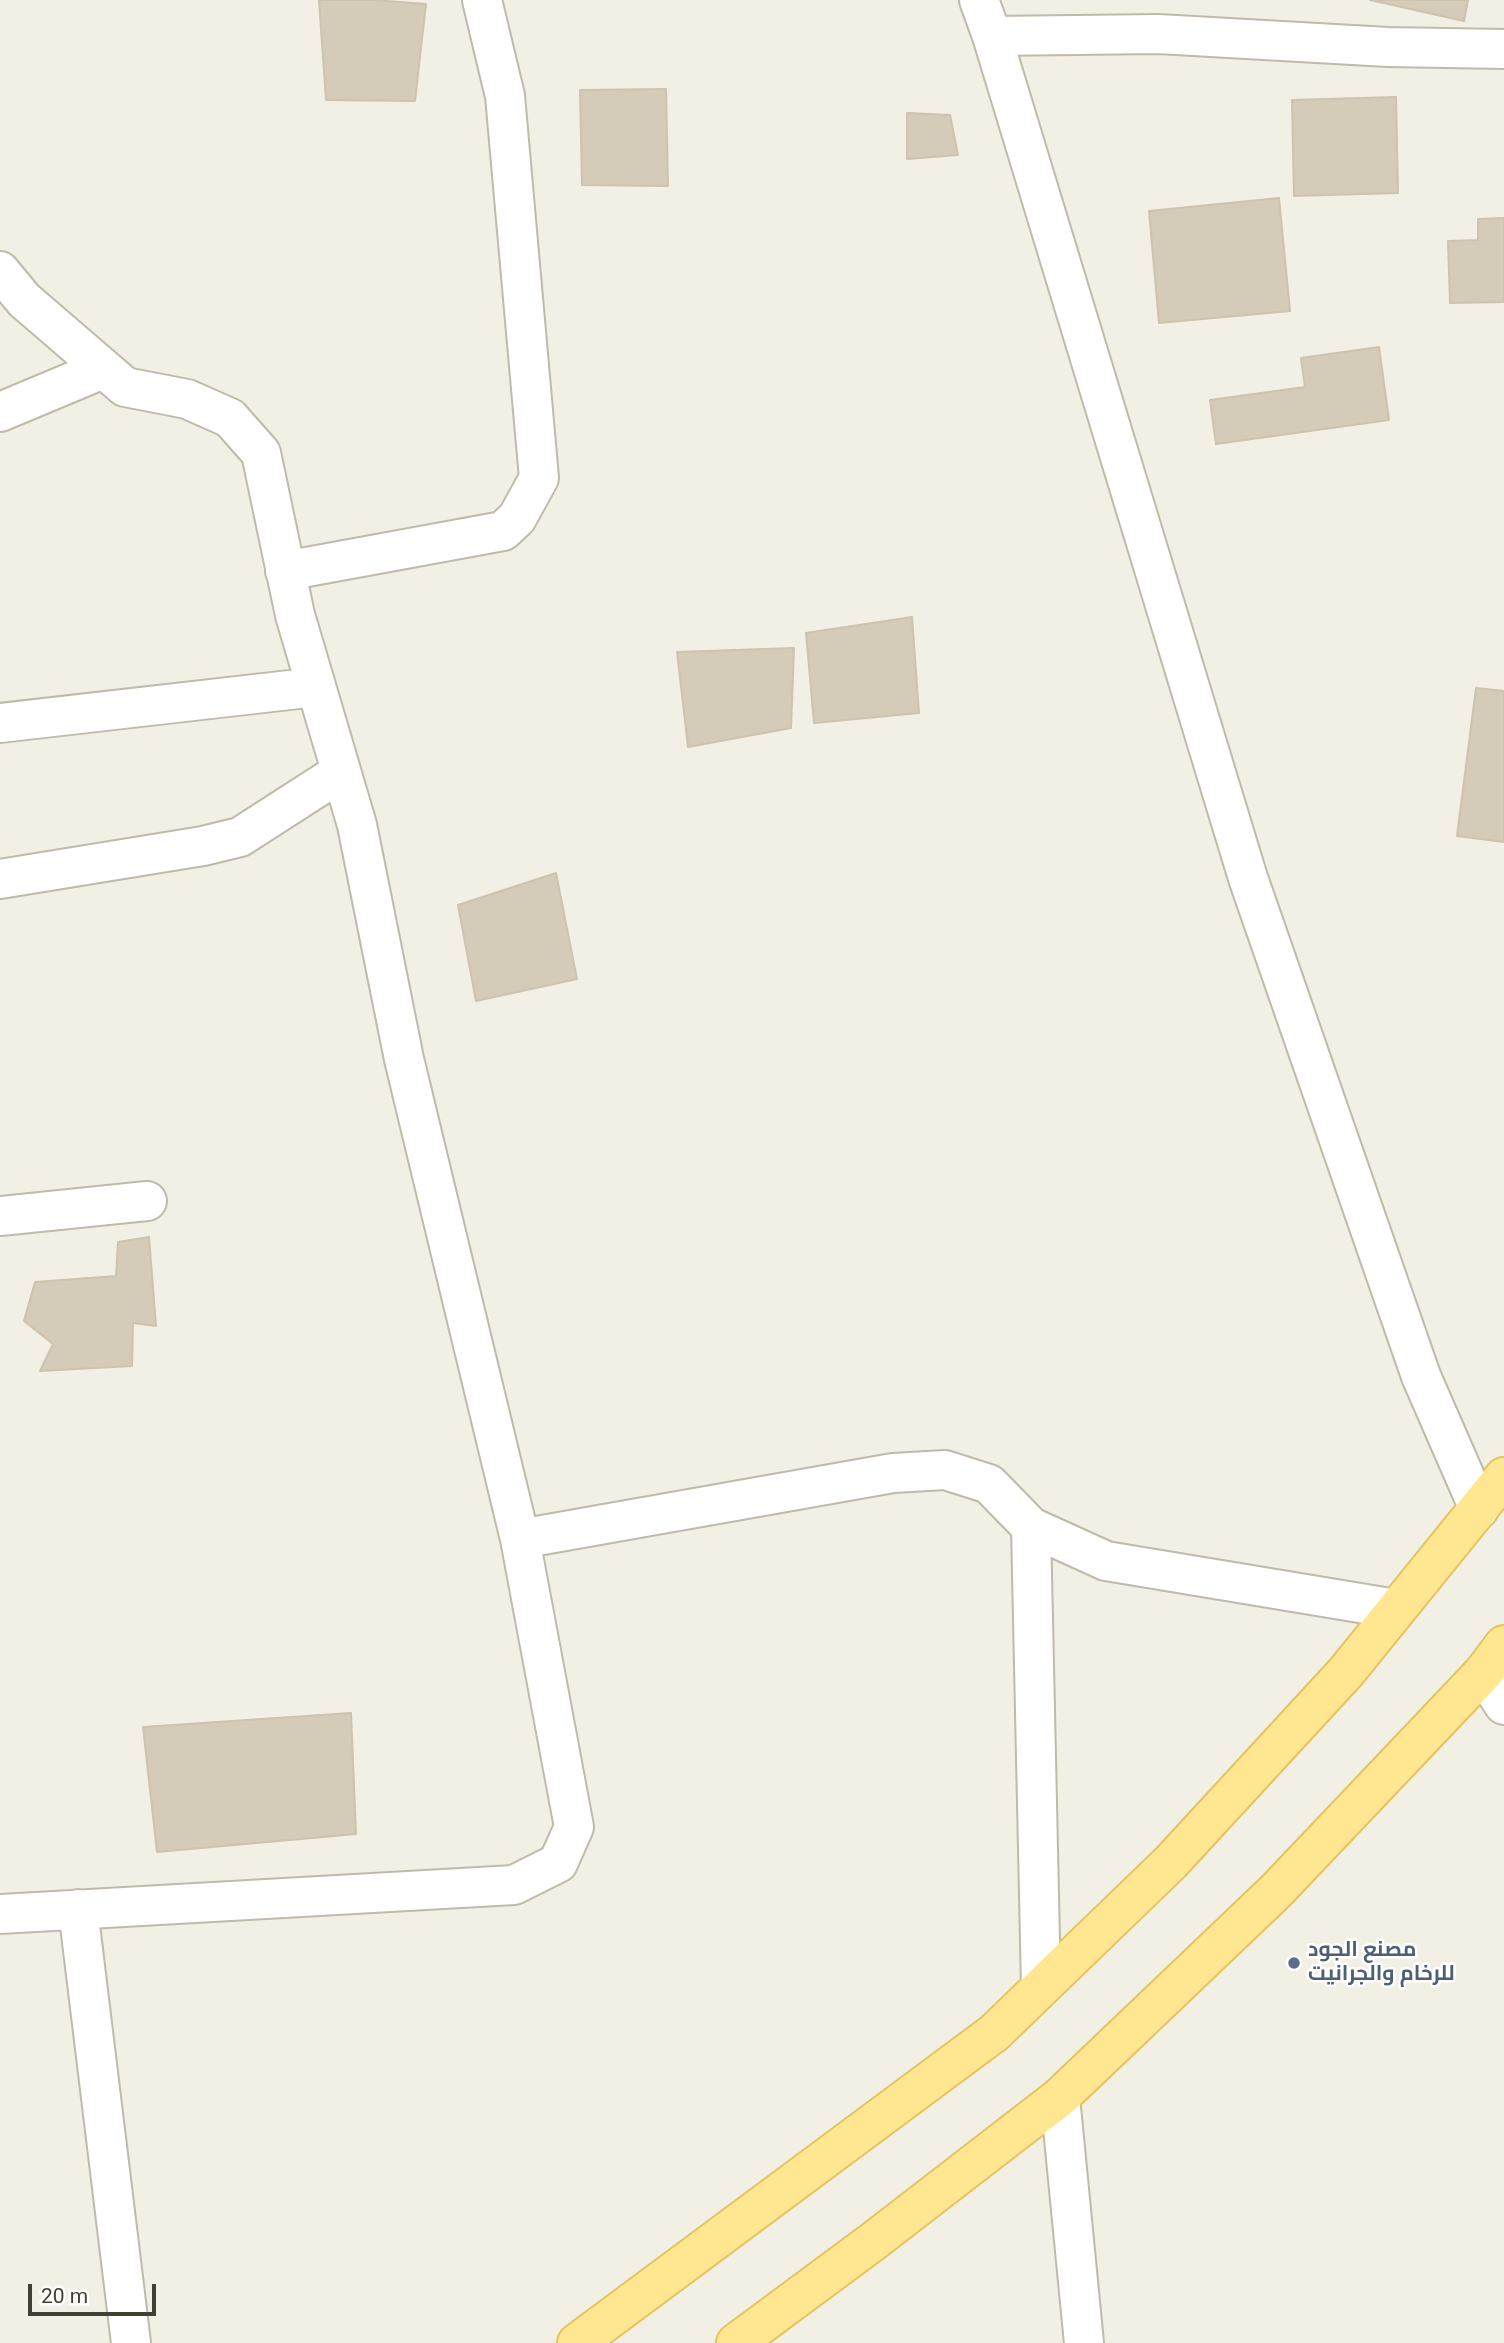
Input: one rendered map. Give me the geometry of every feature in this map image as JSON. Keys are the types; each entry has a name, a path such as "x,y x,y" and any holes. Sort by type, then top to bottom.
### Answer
{"main road":[{"path":"577,2343 994,2033 1171,1862 1346,1672 1504,1477"},
{"path":"736,2343 1060,2097 1276,1891 1493,1659"}],"street":[{"path":"285,571 503,531 517,518 539,478 505,96 482,0"},
{"path":"979,0 1248,878 1421,1376 1479,1509"},
{"path":"992,36 1158,34 1388,47 1504,49"},
{"path":"0,271 24,300 125,387 187,399 230,418 261,453 295,615 356,825 404,1059 520,1539 574,1827 558,1863 514,1885 0,1914"},
{"path":"0,412 103,369"},
{"path":"0,723 316,687"},
{"path":"0,879 202,846 240,837 341,772"},
{"path":"0,1216 147,1202"},
{"path":"520,1539 893,1473 945,1470 989,1484 1031,1527 1106,1561 1396,1609"},
{"path":"1031,1527 1041,1987"},
{"path":"1493,1659 1504,1706"},
{"path":"78,1909 131,2343"},
{"path":"1060,2097 1084,2343"}],"building":[{"path":"319,0 426,4 415,101 326,100"},
{"path":"1370,0 1468,0 1464,21"},
{"path":"666,89 668,186 582,185 580,90"},
{"path":"1396,97 1398,193 1294,196 1292,100"},
{"path":"907,113 950,115 958,155 907,159"},
{"path":"1279,198 1290,311 1159,323 1149,211"},
{"path":"1504,218 1504,302 1450,303 1448,241 1478,240 1478,219"},
{"path":"1379,347 1389,420 1216,444 1210,400 1305,387 1301,358"},
{"path":"912,617 919,713 814,723 806,633"},
{"path":"794,648 791,728 688,747 677,652"},
{"path":"1476,688 1504,691 1504,842 1457,836"},
{"path":"556,873 577,979 476,1001 458,905"},
{"path":"149,1237 156,1326 133,1323 132,1366 40,1371 53,1344 24,1321 35,1282 116,1276 118,1242"},
{"path":"351,1713 356,1834 157,1852 143,1727"}],"place":[{"name":"مصنع الجود للرخام والجرانيت","path":"1294,1963"}]}
